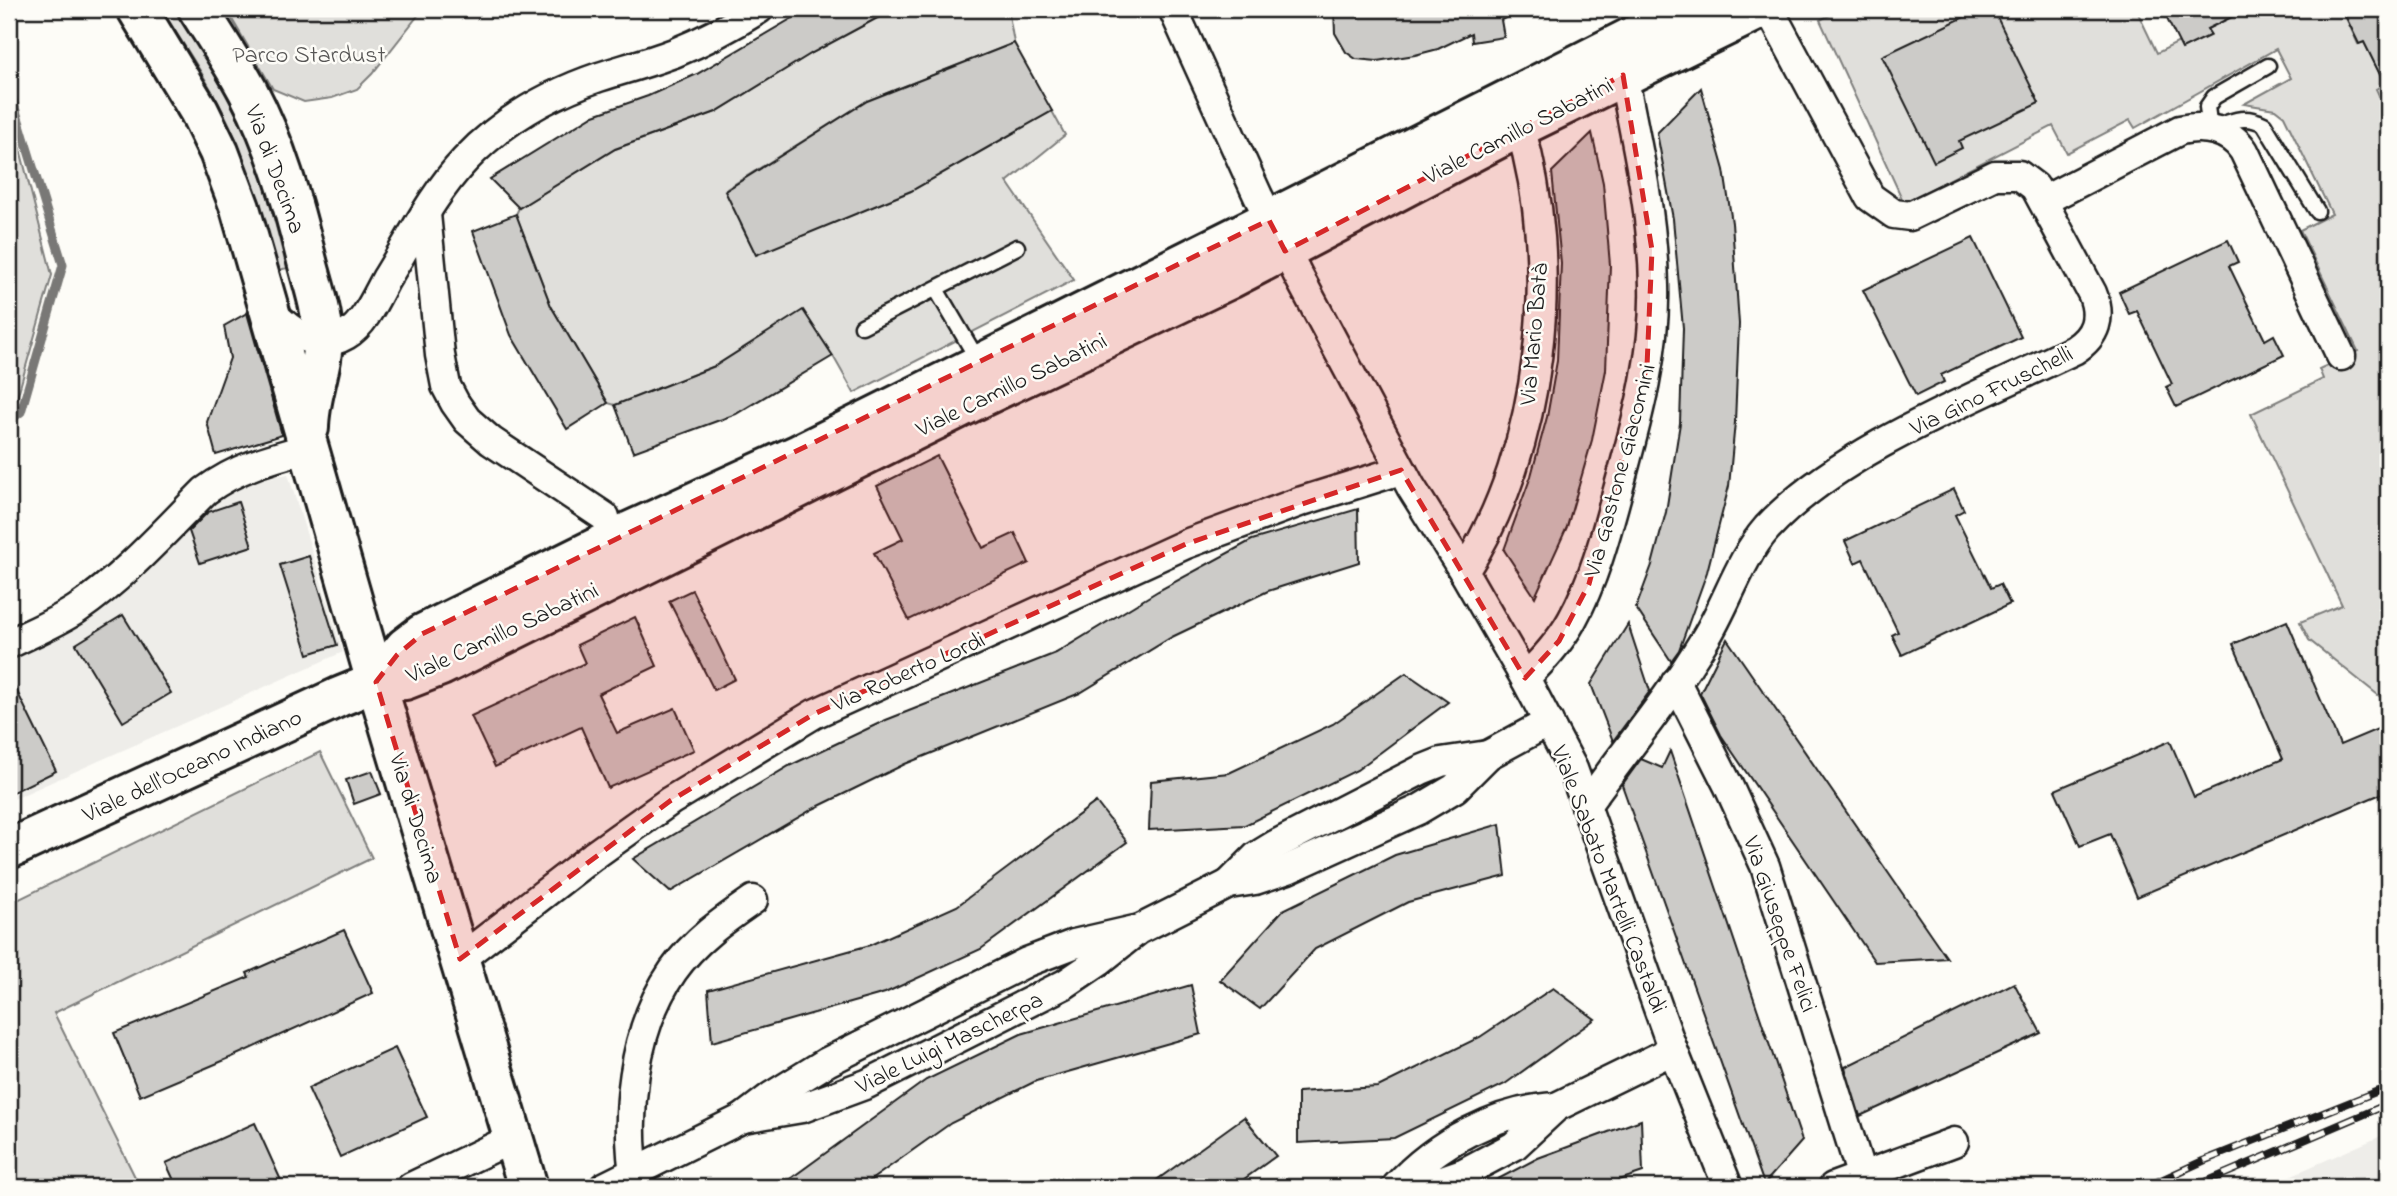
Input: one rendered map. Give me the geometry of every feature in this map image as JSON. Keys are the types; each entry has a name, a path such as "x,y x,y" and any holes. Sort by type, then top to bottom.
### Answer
{"street":[{"name":"Via di Decima","path":"137,9 189,92 219,152 240,208 376,682 528,1187"},
{"name":"Via di Decima","path":"198,9 248,92 269,136 298,227 322,321 323,340 309,411 309,448"},
{"path":"272,313 295,334 323,340 338,339 353,330 366,314 446,183 479,146 532,108 561,92 687,47 722,31 759,9"},
{"name":"Viale Camillo Sabatini","path":"376,682 405,680 441,666 982,397 1230,279 1277,235 1687,9"},
{"name":"Viale Camillo Sabatini","path":"376,682 405,647 422,634 628,532 799,454 979,363 1520,127 1761,9"},
{"name":"Via Gino Fruschelli","path":"1587,804 1707,636 1755,544 1792,504 1866,453 1944,412 2074,350 2087,341 2097,324 2094,299 2043,201 2035,187 2025,178 2002,173 1910,216 1902,217 1878,205 1870,197 1769,9"},
{"name":"Viale Sabato Martelli Castaldi","path":"1179,11 1277,235 1401,470 1525,678 1573,769 1673,1050 1728,1187"},
{"name":"Via Gastone Giacomini","path":"1525,678 1559,641 1578,610 1589,584 1621,480 1647,366 1654,306 1652,250 1623,75"},
{"name":"Via Mario Batà","path":"1464,572 1491,519 1512,467 1525,420 1535,364 1541,301 1540,239 1531,169 1520,127"},
{"path":"2043,201 2180,130 2210,128 2231,136 2244,151 2341,356"},
{"path":"426,214 443,377 455,403 467,420 491,441 606,517"},
{"path":"9,644 55,622 87,602 220,480 247,466 309,448"},
{"name":"Via Roberto Lordi","path":"460,960 593,856 670,801 814,714 1186,544 1302,501 1401,470"},
{"name":"Viale dell'Oceano Indiano","path":"9,849 376,682"},
{"name":"Via Giuseppe Felici","path":"1676,682 1765,866 1862,1177"},
{"name":"Viale Luigi Mascherpa","path":"743,1118 802,1108 867,1084 1065,984 1088,970 1138,930 1229,884 1257,856 1275,845 1441,762 1488,755 1549,722"},
{"path":"635,1180 631,1129 634,1087 643,1039 653,1009 673,970 687,954 713,929 753,900"},
{"name":"Viale Luigi Mascherpa","path":"604,1187 635,1180 743,1118 772,1096 827,1062 1027,962 1074,944 1138,930"},
{"path":"1396,1187 1431,1155 1493,1121 1522,1111 1556,1107 1673,1050"},
{"path":"411,1187 513,1138"},
{"path":"1833,1187 1954,1142"}],"lane":[{"path":"2268,66 2214,97 2207,107 2210,128 2239,118 2252,118 2264,124 2317,211"},
{"path":"862,326 1017,247"},
{"path":"936,289 979,363"}],"highlighted area":[{"path":"1623,75 1652,250 1647,366 1589,584 1559,641 1525,678 1401,470 1186,544 814,714 670,801 460,959 376,682 397,655 422,634 1269,220 1285,251"}],"shaded area":[{"path":"288,474 343,652 9,801 9,651 91,614 169,548 231,485"},
{"path":"2388,1133 2388,1187 2265,1187"}],"green space":[{"path":"161,9 175,9 239,120 261,172 287,268 275,271 250,179 230,126 206,81"},
{"name":"Parco Stardust","path":"226,9 423,9 357,89 332,98 304,102 273,89"},
{"path":"894,9 1008,9 1014,43 867,101 725,190 738,215 775,212 741,225 756,254 911,191 1052,111 1065,135 1007,182 1074,280 854,393 833,356 715,366 615,405 608,403 551,306 516,214 519,208 615,149 716,112 812,53"},
{"path":"1842,9 2136,9 2157,53 2179,42 2182,49 2210,35 2207,29 2248,9 2342,9 2358,44 2364,42 2385,84 2376,89 2388,114 2388,703 2309,640 2300,622 2342,605 2251,414 2323,379 2319,369 2358,351 2300,230 2332,214 2284,116 2275,109 2244,104 2291,78 2276,49 2135,128 2130,120 2067,153 2053,126 1904,203 1820,20"},
{"path":"9,114 52,275 15,405 9,410"},
{"path":"320,752 372,858 54,1013 140,1187 9,1187 9,904"}],"building":[{"path":"808,9 894,9 812,53 716,112 615,149 519,208 490,179 594,115 648,96 697,74"},
{"path":"1334,9 1524,9 1501,20 1504,37 1472,42 1471,33 1438,49 1377,61 1356,59 1346,52 1335,33"},
{"path":"1981,9 1993,9 2039,103 1959,141 1962,148 1934,162 1882,56"},
{"path":"2162,9 2248,9 2207,29 2211,35 2182,49"},
{"path":"2342,9 2388,9 2388,91 2364,42 2359,44"},
{"path":"1014,43 1052,111 911,191 756,255 725,191 867,101"},
{"path":"1701,88 1724,170 1732,223 1739,324 1735,422 1729,486 1707,572 1679,650 1671,661 1636,608 1652,565 1666,512 1680,423 1683,328 1673,219 1657,133"},
{"path":"1592,133 1603,183 1610,265 1606,370 1592,440 1567,527 1535,597 1504,550 1531,476 1547,417 1557,361 1561,263 1552,172"},
{"path":"516,214 551,306 608,403 567,429 511,335 473,231"},
{"path":"1973,238 2021,337 1941,375 1944,382 1916,396 1863,290"},
{"path":"2228,240 2238,262 2229,266 2265,340 2274,335 2284,355 2176,407 2166,387 2172,384 2137,311 2129,314 2119,292"},
{"path":"803,310 833,356 736,414 633,452 615,405 715,366"},
{"path":"247,313 282,435 216,455 207,422 230,358 224,326"},
{"path":"937,456 983,548 1015,533 1029,563 909,620 874,553 903,539 877,486"},
{"path":"1954,489 1964,510 1955,515 1991,588 2000,584 2010,604 1902,655 1892,635 1898,632 1863,559 1855,563 1845,541"},
{"path":"238,502 252,546 200,563 189,531 208,512"},
{"path":"1358,509 1359,562 1268,591 1172,637 1080,693 905,764 813,809 670,892 633,859 789,766 886,720 1056,653 1158,591 1252,540"},
{"path":"309,556 337,645 308,654 280,565"},
{"path":"692,590 735,679 714,690 669,601"},
{"path":"123,615 171,693 123,722 76,644"},
{"path":"635,617 657,666 598,694 617,733 675,708 694,750 608,788 581,727 495,767 471,716 585,663 577,645"},
{"path":"2287,621 2340,745 2380,728 2388,746 2388,791 2137,897 2110,834 2080,846 2055,790 2170,741 2194,797 2283,759 2233,644"},
{"path":"1628,624 1650,691 1613,741 1591,684"},
{"path":"1727,639 1947,958 1875,962 1721,735 1700,693"},
{"path":"1406,673 1448,702 1357,770 1245,825 1149,830 1151,781 1229,773 1333,724"},
{"path":"9,675 56,771 9,794"},
{"path":"1670,751 1802,1141 1764,1184 1622,785 1641,759 1662,768"},
{"path":"372,771 381,794 354,804 346,780"},
{"path":"1096,802 1127,842 981,949 885,993 712,1042 708,990 870,945 957,906"},
{"path":"1500,824 1506,876 1408,902 1315,949 1260,1009 1220,980 1283,910 1395,855"},
{"path":"344,930 373,993 140,1096 114,1033 249,977 247,973"},
{"path":"2014,983 2041,1033 1860,1116 1845,1067"},
{"path":"1191,985 1201,1034 1036,1081 951,1123 861,1187 779,1187 926,1080 1021,1034"},
{"path":"1553,988 1595,1019 1505,1084 1394,1138 1298,1143 1298,1092 1378,1087 1480,1037"},
{"path":"395,1048 427,1117 340,1157 308,1088"},
{"path":"1244,1117 1276,1156 1233,1187 1147,1187"},
{"path":"1641,1120 1643,1172 1599,1187 1483,1187 1538,1158"},
{"path":"255,1123 284,1187 177,1187 166,1163"}],"waterway":[{"path":"9,88 63,265 21,412 9,421"}],"railway":[{"path":"2146,1187 2203,1161 2388,1087"},
{"path":"2194,1187 2388,1104"}]}
